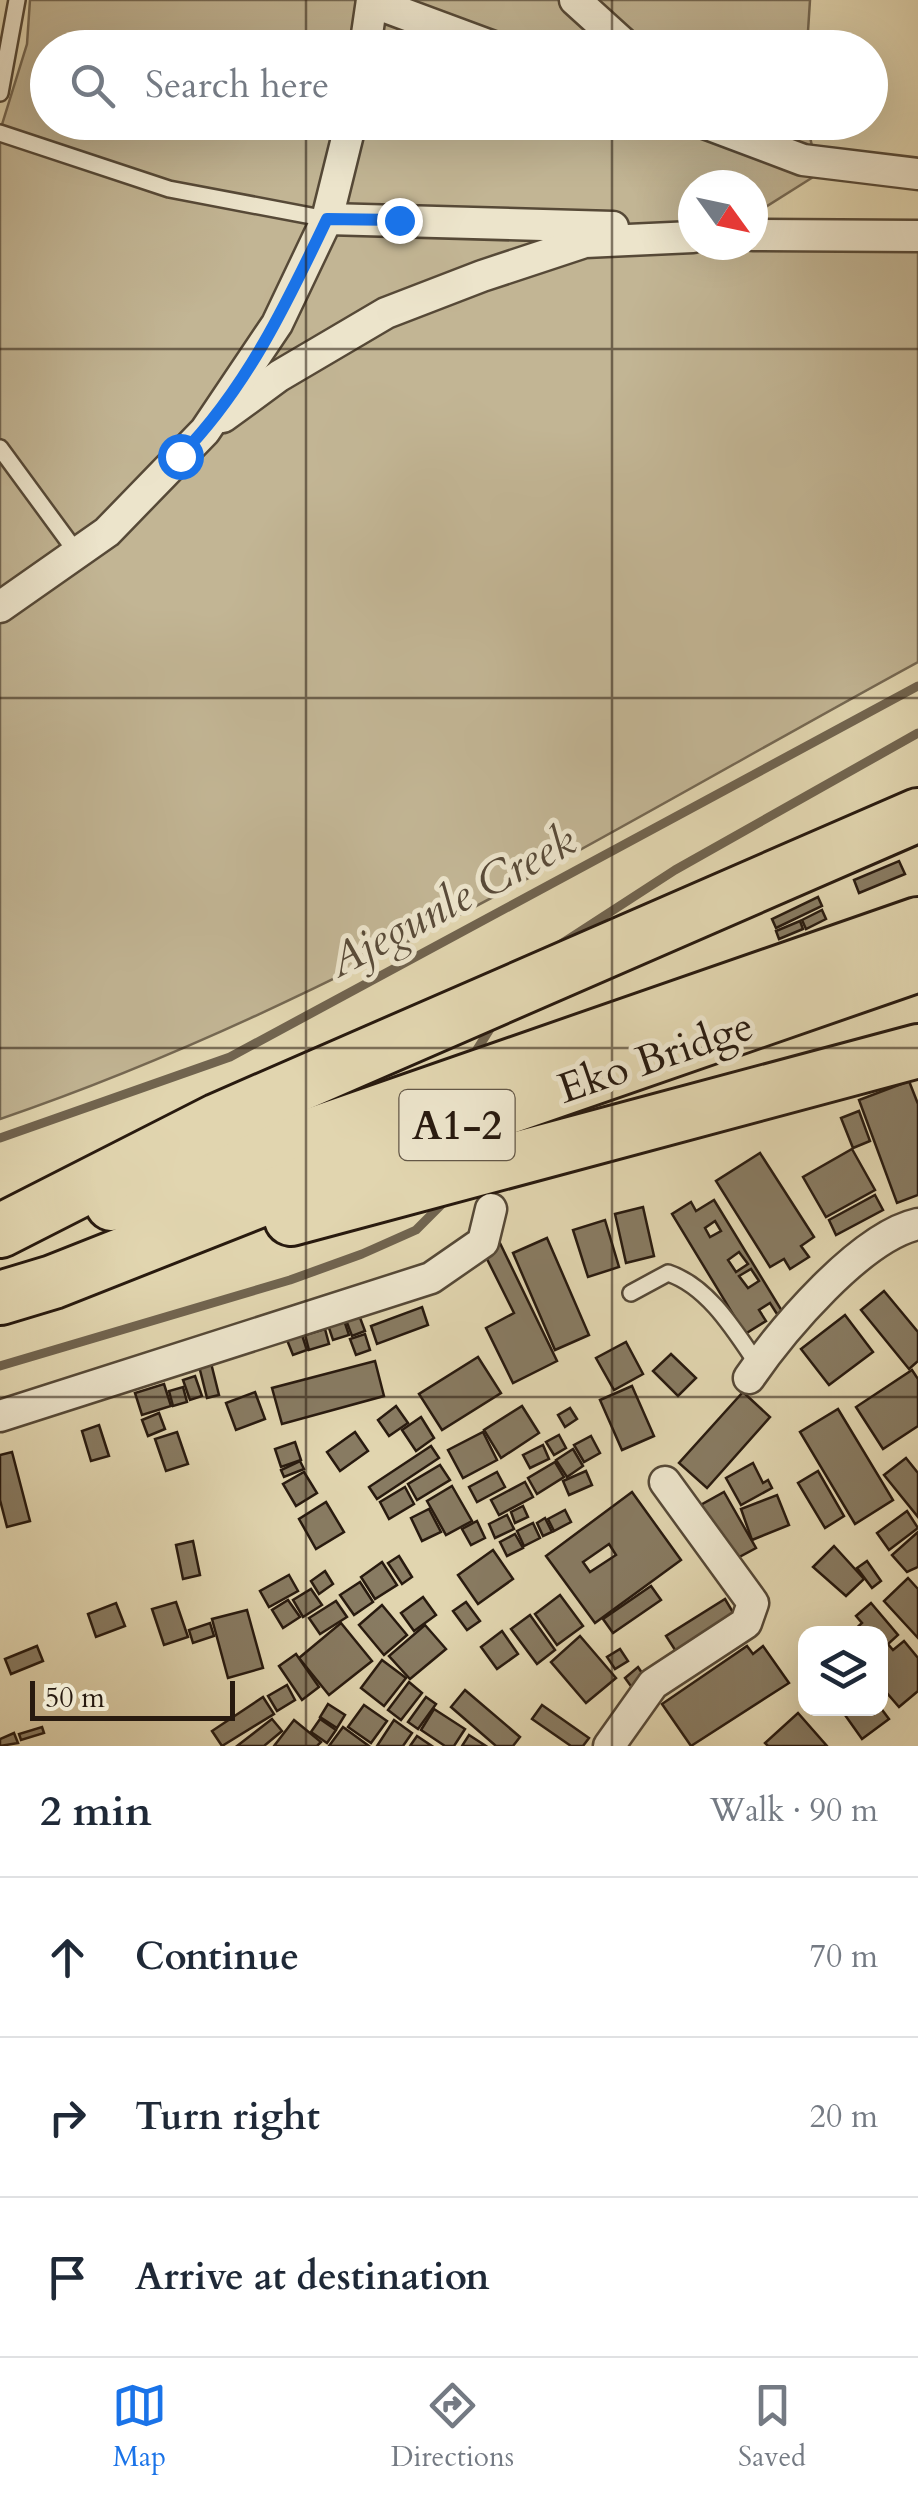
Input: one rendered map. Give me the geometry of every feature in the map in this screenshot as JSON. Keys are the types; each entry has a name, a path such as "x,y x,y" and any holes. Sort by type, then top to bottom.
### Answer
{"highway":[{"path":"0,1231 218,1120 897,825"},
{"name":"Eko Bridge","path":"0,1240 918,924"},
{"name":"Eko Bridge","path":"0,1298 53,1282 402,1144 918,965"},
{"path":"53,1282 918,1051"}],"street":[{"path":"574,0 608,30"},
{"path":"365,30 367,1 447,30"},
{"path":"205,431 277,324 327,219 347,140"},
{"path":"751,140 803,160 918,174"},
{"path":"327,219 544,222 678,234"},
{"path":"0,607 107,532 205,431 279,376 386,313 585,242 678,236"},
{"path":"768,236 918,236"},
{"path":"0,1416 431,1278 483,1242 491,1209"},
{"path":"753,1371 857,1258 899,1228 918,1224"},
{"path":"609,1746 652,1684 746,1624 752,1614 753,1603 664,1482"}],"lane":[{"path":"0,93 17,0"},
{"path":"0,134 169,188 278,213 327,219"},
{"path":"0,448 76,553"},
{"path":"630,1293 668,1273 686,1279 734,1330 753,1371"}],"shaded area":[{"path":"30,0 810,0 808,30 30,30 30,140 811,140 818,174 768,206 768,170 678,170 678,260 768,260 768,244 918,242 918,662 581,849 354,969 120,1074 0,1119 0,131 27,44"}],"building":[{"path":"899,861 905,874 859,893 854,880"},
{"path":"818,897 822,906 776,928 772,919"},
{"path":"822,910 826,919 806,929 802,920"},
{"path":"800,921 803,929 779,939 776,931"},
{"path":"909,1081 918,1104 918,1195 897,1203 859,1100"},
{"path":"859,1111 870,1141 853,1148 841,1118"},
{"path":"852,1149 875,1190 826,1217 803,1177"},
{"path":"760,1153 814,1237 801,1246 809,1257 790,1269 784,1259 770,1267 716,1181"},
{"path":"875,1195 883,1210 836,1235 829,1220"},
{"path":"714,1200 782,1311 777,1314 770,1303 759,1310 766,1321 745,1334 672,1214 691,1202 696,1211","holes":["715,1221 721,1231 710,1237 705,1228","739,1252 748,1264 736,1272 728,1260","751,1269 759,1281 748,1288 739,1276"]},
{"path":"643,1207 654,1256 626,1263 615,1214"},
{"path":"605,1220 619,1267 588,1277 573,1230"},
{"path":"547,1238 589,1335 555,1350 513,1253"},
{"path":"498,1239 557,1361 513,1383 486,1328 514,1313 483,1251"},
{"path":"884,1291 918,1332 918,1361 909,1369 861,1310"},
{"path":"422,1307 428,1325 377,1344 371,1326"},
{"path":"359,1315 365,1331 352,1336 346,1320"},
{"path":"845,1315 873,1352 829,1385 801,1349"},
{"path":"344,1320 349,1335 333,1340 328,1325"},
{"path":"325,1329 329,1344 309,1350 305,1335"},
{"path":"365,1334 370,1350 356,1355 350,1339"},
{"path":"302,1335 307,1350 293,1355 287,1340"},
{"path":"626,1342 643,1374 614,1390 596,1358"},
{"path":"671,1354 696,1378 678,1396 653,1371"},
{"path":"478,1357 501,1393 442,1430 419,1394"},
{"path":"210,1359 219,1395 207,1398 198,1362"},
{"path":"375,1361 384,1396 282,1424 272,1388"},
{"path":"912,1370 918,1379 918,1426 883,1449 856,1407"},
{"path":"195,1376 202,1396 190,1400 183,1380"},
{"path":"164,1384 171,1406 142,1415 135,1393"},
{"path":"632,1386 654,1436 622,1450 600,1400"},
{"path":"183,1387 187,1402 173,1406 169,1391"},
{"path":"255,1392 265,1419 236,1430 226,1403"},
{"path":"743,1392 770,1417 707,1488 679,1463"},
{"path":"396,1406 408,1423 389,1436 378,1420"},
{"path":"522,1406 539,1433 501,1458 484,1430"},
{"path":"570,1408 577,1419 565,1427 558,1415"},
{"path":"838,1409 893,1500 855,1524 800,1432"},
{"path":"159,1413 165,1429 148,1436 142,1420"},
{"path":"421,1417 434,1438 416,1451 402,1430"},
{"path":"99,1425 109,1456 91,1461 82,1431"},
{"path":"177,1432 188,1464 166,1471 155,1439"},
{"path":"355,1432 368,1451 340,1471 327,1452"},
{"path":"483,1432 497,1460 463,1478 448,1450"},
{"path":"559,1435 566,1448 554,1455 546,1442"},
{"path":"591,1436 600,1453 584,1462 574,1445"},
{"path":"295,1442 301,1460 281,1467 275,1449"},
{"path":"543,1445 549,1459 530,1468 523,1455"},
{"path":"431,1446 439,1458 377,1499 369,1487"},
{"path":"573,1449 583,1466 567,1477 556,1460"},
{"path":"12,1452 30,1521 7,1527 0,1500 0,1455"},
{"path":"906,1458 918,1473 918,1517 884,1475"},
{"path":"300,1461 304,1469 284,1477 281,1470"},
{"path":"555,1462 564,1477 537,1494 528,1478"},
{"path":"753,1463 763,1483 768,1480 772,1488 741,1505 726,1478"},
{"path":"440,1465 450,1480 417,1500 408,1484"},
{"path":"586,1471 592,1485 569,1495 563,1481"},
{"path":"818,1471 844,1516 825,1528 798,1483"},
{"path":"304,1472 317,1493 296,1506 283,1484"},
{"path":"497,1472 505,1487 477,1502 469,1487"},
{"path":"525,1482 533,1497 499,1515 491,1500"},
{"path":"452,1486 472,1521 446,1535 427,1501"},
{"path":"405,1487 414,1504 389,1519 380,1502"},
{"path":"632,1492 681,1560 595,1623 546,1556","holes":["609,1544 616,1555 590,1572 583,1562"]},
{"path":"724,1492 756,1548 728,1563 697,1507"},
{"path":"777,1495 789,1525 752,1540 741,1509"},
{"path":"326,1502 344,1532 316,1549 299,1519"},
{"path":"523,1506 528,1517 515,1523 511,1512"},
{"path":"429,1509 441,1532 422,1541 411,1518"},
{"path":"565,1510 571,1522 554,1531 548,1519"},
{"path":"907,1511 918,1528 889,1550 877,1533"},
{"path":"507,1515 514,1529 495,1538 489,1524"},
{"path":"545,1518 552,1532 543,1536 537,1523"},
{"path":"477,1521 485,1538 471,1545 462,1529"},
{"path":"533,1523 540,1538 524,1546 517,1531"},
{"path":"918,1532 918,1567 907,1572 892,1555"},
{"path":"515,1534 523,1548 507,1556 500,1542"},
{"path":"193,1541 200,1575 183,1579 176,1545"},
{"path":"834,1546 864,1579 846,1596 813,1567"},
{"path":"493,1550 513,1579 478,1604 458,1575"},
{"path":"399,1556 412,1577 402,1584 388,1563"},
{"path":"867,1561 881,1581 872,1588 857,1568"},
{"path":"382,1562 397,1585 375,1599 361,1577"},
{"path":"325,1571 333,1584 319,1594 311,1581"},
{"path":"289,1575 298,1591 269,1607 260,1591"},
{"path":"908,1578 918,1589 918,1638 884,1601"},
{"path":"360,1582 373,1602 354,1615 340,1595"},
{"path":"651,1586 661,1600 613,1633 603,1619"},
{"path":"311,1589 322,1605 303,1617 293,1600"},
{"path":"560,1595 583,1626 557,1645 535,1614"},
{"path":"423,1597 436,1615 414,1631 401,1613"},
{"path":"725,1599 737,1619 679,1656 666,1636"},
{"path":"288,1600 300,1617 283,1628 272,1610"},
{"path":"336,1601 347,1617 320,1634 309,1618"},
{"path":"176,1602 188,1637 164,1645 152,1609"},
{"path":"466,1602 480,1621 467,1630 453,1611"},
{"path":"116,1603 125,1626 96,1637 88,1614"},
{"path":"871,1603 898,1635 888,1644 888,1626 859,1626 862,1623 856,1616"},
{"path":"382,1605 407,1635 384,1655 359,1625"},
{"path":"247,1610 263,1668 228,1678 212,1619"},
{"path":"530,1615 555,1650 537,1664 511,1629"},
{"path":"210,1623 214,1636 193,1643 189,1630"},
{"path":"341,1623 372,1661 329,1695 299,1658"},
{"path":"425,1625 446,1649 410,1679 389,1656"},
{"path":"502,1631 518,1654 497,1669 481,1647"},
{"path":"580,1636 616,1678 586,1703 551,1662"},
{"path":"904,1641 918,1658 918,1691 899,1707 888,1694 888,1644 893,1650"},
{"path":"37,1646 43,1661 11,1674 5,1659"},
{"path":"747,1646 753,1654 763,1646 789,1683 691,1746 662,1704"},
{"path":"620,1649 628,1661 615,1669 607,1657"},
{"path":"296,1654 319,1687 302,1700 279,1666"},
{"path":"382,1660 406,1678 384,1706 361,1688"},
{"path":"638,1667 646,1679 633,1689 625,1678"},
{"path":"409,1682 422,1693 401,1720 388,1710"},
{"path":"287,1685 295,1700 277,1711 268,1696"},
{"path":"465,1690 520,1737 513,1746 496,1746 451,1707"},
{"path":"263,1697 274,1714 222,1746 212,1731"},
{"path":"426,1697 436,1704 418,1729 408,1722"},
{"path":"328,1704 345,1715 337,1728 320,1717"},
{"path":"364,1705 387,1721 371,1743 348,1727"},
{"path":"542,1705 589,1738 583,1746 571,1746 532,1719"},
{"path":"434,1709 465,1729 454,1746 445,1746 421,1730"},
{"path":"798,1713 827,1746 768,1746 765,1743"},
{"path":"846,1716 887,1716 889,1719 862,1739"},
{"path":"272,1719 282,1731 264,1746 237,1746"},
{"path":"320,1719 336,1730 327,1743 311,1732"},
{"path":"294,1720 321,1742 317,1746 274,1746"},
{"path":"394,1720 412,1733 403,1746 377,1746"},
{"path":"42,1727 44,1733 21,1740 19,1734"},
{"path":"343,1727 369,1746 329,1746"},
{"path":"14,1733 18,1743 0,1746 0,1739"},
{"path":"469,1735 486,1746 462,1746"},
{"path":"417,1736 432,1746 410,1746"}],"waterway":[{"name":"Ajegunle Creek","path":"0,1138 230,1057 918,686"},
{"path":"547,953 675,870 918,733"},
{"path":"471,1059 495,1021"},
{"path":"0,1366 290,1280 362,1254 416,1230 446,1200"}],"route":[{"path":"180,456 205,431 277,324 327,219 399,220"}]}
